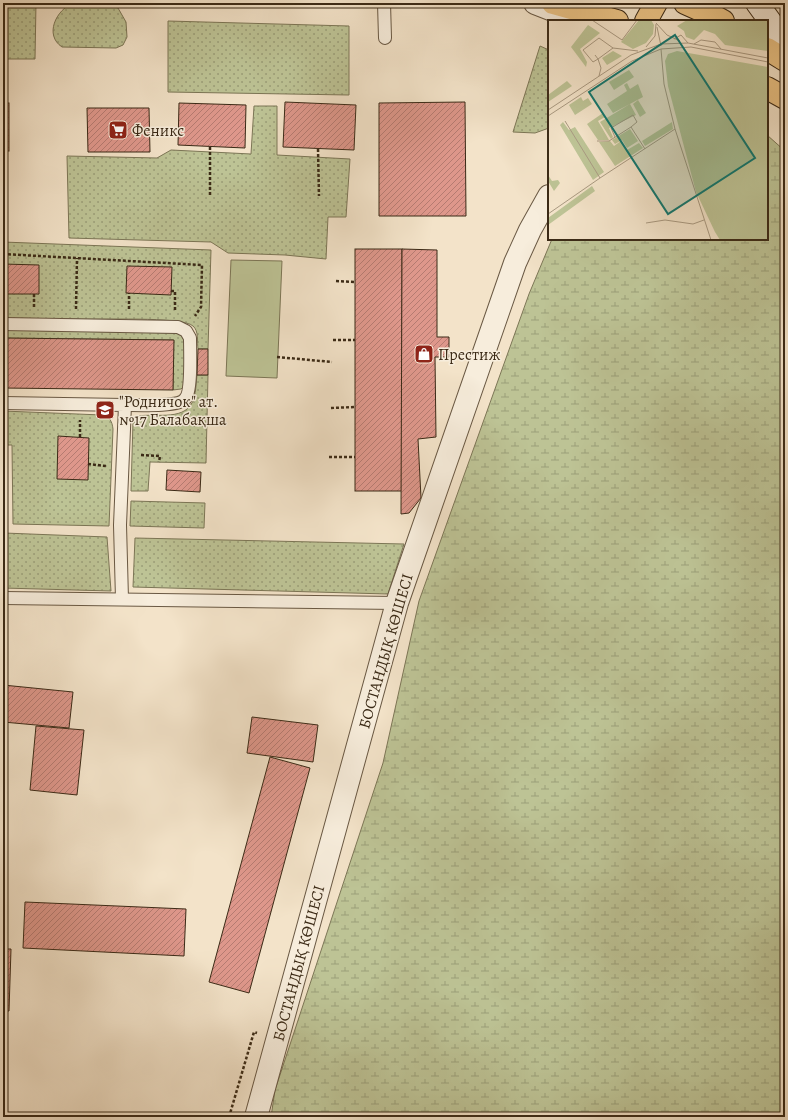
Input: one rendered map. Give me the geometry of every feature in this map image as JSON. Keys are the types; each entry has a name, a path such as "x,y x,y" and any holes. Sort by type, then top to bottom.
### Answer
{"main road":[{"path":"553,3 612,20"},
{"path":"647,20 656,3"},
{"path":"685,3 721,20"},
{"path":"768,49 785,60"},
{"path":"768,89 785,98"}],"street":[{"path":"535,3 558,12 570,20"},
{"path":"761,9 785,42"},
{"name":"БОСТАНДЫҚ КӨШЕСІ","path":"256,1117 397,603 515,263 530,230 548,198"}],"lane":[{"path":"384,3 385,38"},
{"path":"761,9 778,26 785,26"},
{"path":"3,324 180,329 190,338 189,392 185,400 176,404 125,405 3,403"},
{"path":"122,599 120,525 125,405"},
{"path":"3,598 397,603"}],"path":[{"path":"210,146 210,195"},
{"path":"318,149 319,196"},
{"path":"3,254 202,265 201,307 180,329"},
{"path":"76,326 77,258"},
{"path":"336,281 355,282"},
{"path":"171,291 175,291 180,329"},
{"path":"333,340 355,340"},
{"path":"277,358 332,362"},
{"path":"331,408 355,407"},
{"path":"122,455 160,456 159,462"},
{"path":"329,457 356,457"}],"green space":[{"path":"3,3 36,3 35,59 3,59"},
{"path":"73,3 109,3 118,8 126,22 127,37 123,45 116,48 62,47 54,36 54,23 62,11"},
{"path":"168,21 349,26 349,95 168,92"},
{"path":"540,46 548,50 548,128 535,133 513,132"},
{"path":"254,106 277,106 277,155 350,159 346,217 328,217 326,259 285,255 228,253 211,242 69,238 67,156 157,158 171,150 251,154"},
{"path":"768,136 785,151 785,1117 271,1117 275,1090 383,763 419,601 529,294 552,240 768,240"},
{"path":"3,242 211,250 208,349 198,349 197,334 193,326 186,323 173,321 138,319 3,318"},
{"path":"231,260 282,261 277,378 226,376"},
{"path":"3,330 180,334 186,343 184,386 181,389 173,390 173,340 3,338"},
{"path":"197,375 208,375 206,463 150,462 148,491 131,491 133,421 138,416 170,415 185,411 190,406 194,398"},
{"path":"3,411 102,415 109,418 113,429 109,526 13,524 12,445 3,445"},
{"path":"131,501 205,503 204,528 130,526"},
{"path":"3,504 4,533 107,537 111,591 3,588"},
{"path":"135,538 404,544 388,594 133,587"}],"building":[{"path":"285,102 356,105 354,150 283,147"},
{"path":"465,102 466,216 379,216 379,103"},
{"path":"3,103 9,103 9,151 3,151"},
{"path":"179,103 246,105 245,148 178,145"},
{"name":"Феникс","path":"87,108 149,108 150,152 88,152"},
{"path":"355,249 402,249 402,491 355,491"},
{"path":"402,249 437,250 437,337 449,337 449,357 435,357 436,437 418,439 421,498 409,513 401,514"},
{"path":"3,264 39,265 39,294 3,294"},
{"path":"127,266 172,267 171,295 126,293"},
{"path":"3,338 174,340 173,390 3,388"},
{"path":"198,349 208,349 208,375 197,375"},
{"path":"58,436 89,438 88,480 57,479"},
{"path":"167,470 201,472 200,492 166,490"},
{"path":"3,685 73,692 69,728 3,722"},
{"path":"252,717 318,725 313,762 247,753"},
{"path":"36,726 84,730 77,795 30,790"},
{"path":"270,757 310,768 249,993 209,982"},
{"path":"25,902 186,909 184,956 23,948"},
{"path":"3,949 11,949 9,1011 3,1011"}],"place":[{"name":"Феникс","path":"118,130"},
{"name":"Престиж","path":"424,354"},
{"name":"\"Родничок\" ат. №17 Балабақша","path":"105,410"}]}
